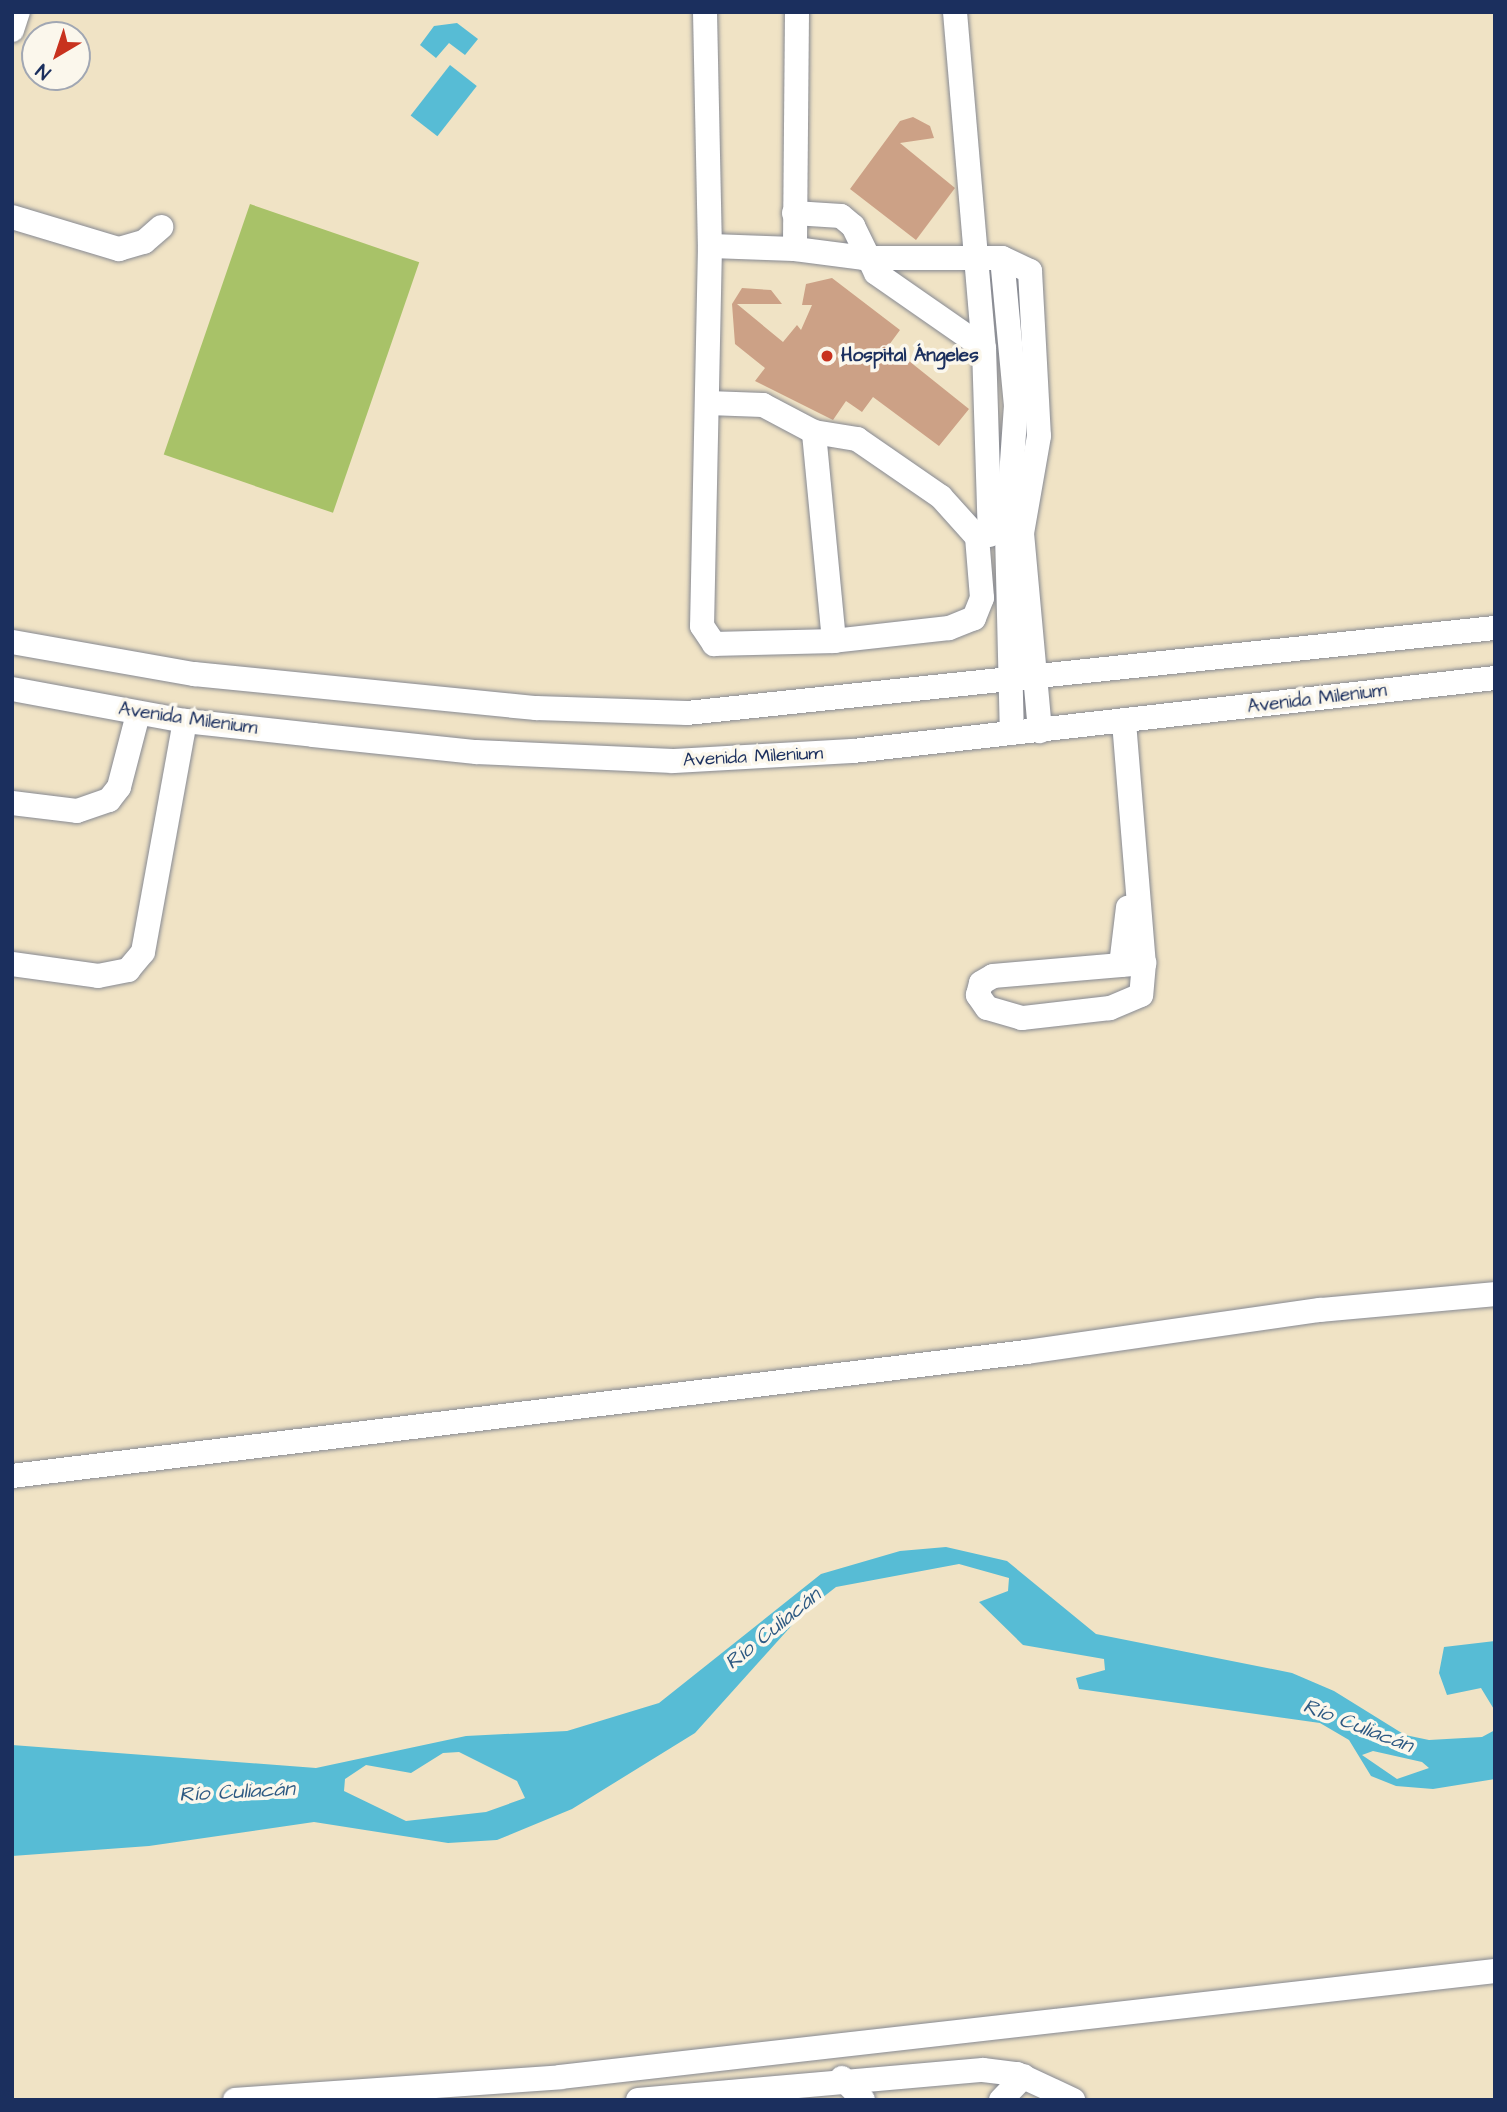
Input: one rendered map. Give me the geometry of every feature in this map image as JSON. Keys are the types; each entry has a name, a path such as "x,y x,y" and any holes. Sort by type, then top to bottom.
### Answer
{"street":[{"path":"12,30 18,12"},
{"path":"705,12 710,246 702,626 707,637 726,648 834,641 949,628 974,618 999,535 1016,405 1002,258 864,258 795,249 710,246"},
{"path":"795,249 797,12"},
{"path":"955,12 999,535 1012,733"},
{"path":"794,213 841,216 859,236 864,258 886,283 984,348"},
{"path":"12,217 119,249 144,242 161,227"},
{"path":"708,403 763,405 814,432 857,439 892,460 959,512 999,535 1035,680 1040,731"},
{"path":"814,432 834,641"},
{"path":"12,642 194,674 621,712 687,713 1010,683 1495,628"},
{"name":"Avenida Milenium","path":"12,689 185,721 476,752 673,761 1040,731 1495,678"},
{"path":"12,803 77,811 109,800 119,787 138,714"},
{"path":"12,964 98,976 128,970 143,952 185,721"},
{"path":"1124,722 1135,860 1132,964 1141,995 1110,1008 1022,1018 987,1008 978,995 981,983 993,976 1132,964"},
{"path":"12,1476 1027,1352 1320,1310 1495,1294"},
{"path":"235,2100 386,2095 826,2049 1495,1971"},
{"path":"638,2100 842,2078 983,2070 1024,2077 1073,2100"},
{"path":"1001,2100 1024,2077"},
{"path":"842,2078 863,2100"}],"green space":[{"path":"250,204 419,262 333,513 164,455"}],"water":[{"path":"457,23 478,39 465,55 449,43 436,58 420,45 434,26"},
{"path":"450,65 477,86 437,136 411,115"},
{"name":"Río Culiacán","path":"946,1547 1007,1561 1096,1634 1292,1673 1334,1691 1405,1735 1429,1740 1482,1737 1495,1730 1495,1779 1433,1789 1396,1786 1371,1776 1349,1740 1320,1723 1079,1689 1076,1678 1105,1670 1104,1659 1023,1645 979,1602 1008,1591 1009,1578 959,1564 836,1587 803,1613 695,1733 572,1809 497,1840 448,1843 314,1822 149,1846 12,1856 12,1745 316,1768 466,1736 567,1731 659,1703 821,1574 900,1551","holes":["1373,1751 1422,1762 1429,1768 1397,1779 1362,1755","459,1752 517,1781 525,1798 486,1812 406,1821 344,1791 345,1779 366,1765 411,1773 443,1753"]},
{"path":"1495,1641 1495,1711 1481,1688 1447,1695 1439,1673 1444,1647"}],"building":[{"path":"913,117 930,126 934,138 900,143 955,188 916,240 850,189 900,121"},
{"name":"Hospital Ángeles","path":"832,278 900,330 889,345 969,409 939,446 873,397 862,412 846,401 833,420 755,381 765,368 735,344 732,304 742,288 771,290 782,304 737,304 783,342 797,325 801,330 812,305 802,305 806,284"}],"place":[{"name":"Hospital Ángeles","path":"827,356"}]}
